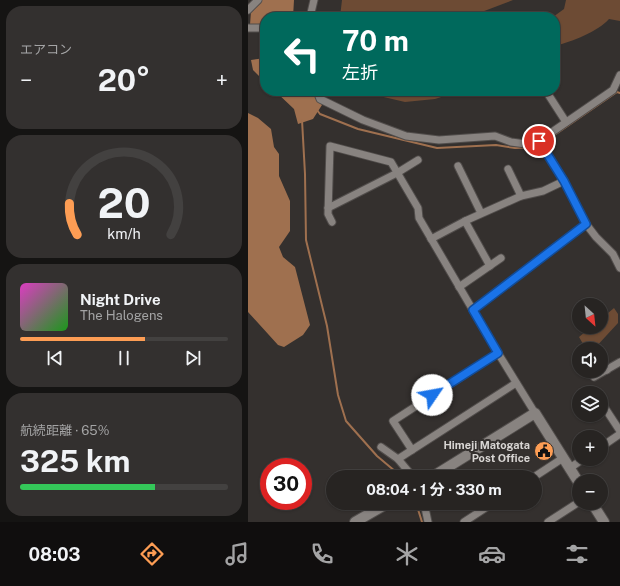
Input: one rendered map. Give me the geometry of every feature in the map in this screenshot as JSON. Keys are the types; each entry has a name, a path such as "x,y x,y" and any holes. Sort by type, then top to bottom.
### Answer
{"street":[{"path":"248,10 258,0"},
{"path":"311,12 314,0"},
{"path":"248,28 260,28"},
{"path":"319,96 320,99 363,120 406,136 440,140 495,136 511,142 526,144 539,141 613,90 620,75"},
{"path":"549,96 566,122"},
{"path":"539,141 564,181 586,224 596,237 613,254 620,268"},
{"path":"332,222 328,214 330,146 391,162 418,208 419,218 431,240 516,383 574,474"},
{"path":"328,208 397,173 418,160"},
{"path":"458,166 481,214"},
{"path":"508,169 521,196"},
{"path":"431,240 465,221 521,196 543,191 564,181"},
{"path":"465,221 490,266"},
{"path":"473,310 586,224"},
{"path":"459,287 501,258"},
{"path":"412,450 393,420 498,353"},
{"path":"608,369 620,362"},
{"path":"398,459 516,383"},
{"path":"443,470 535,413"},
{"path":"608,414 620,434 608,442"},
{"path":"381,447 398,459 407,470"},
{"path":"542,472 563,458"},
{"path":"548,522 572,507"},
{"path":"355,522 376,510"},
{"path":"425,510 428,522"},
{"path":"464,522 482,510"},
{"path":"596,510 604,522"}],"shaded area":[{"path":"262,0 294,0 293,12 260,12 260,25 250,25 251,11"},
{"path":"342,0 513,0 482,12 341,12"},
{"path":"566,0 620,0 620,21 609,19 591,32 577,39 560,44 560,12 564,9"},
{"path":"260,59 260,77 253,70 251,60"},
{"path":"280,96 316,96 322,105 313,119 298,124 294,109"},
{"path":"379,96 444,96 435,99 405,102"},
{"path":"248,113 258,118 271,129 274,147 279,154 279,176 290,201 290,231 279,247 283,257 295,267 310,325 303,335 284,347 278,345 248,312"},
{"path":"614,308 618,314 618,323 608,334 608,313"},
{"path":"583,334 608,334 600,342 582,342 579,337"}],"waterway":[{"path":"317,110 320,114 358,129 437,148 496,145 515,148 537,147 617,92 620,93"},
{"path":"302,120 306,240 327,326 338,395 346,421 377,456 394,470"},
{"path":"418,510 422,522"}],"place":[{"name":"Himeji Matogata Post Office","path":"544,451"}],"route":[{"path":"432,395 498,353 473,310 586,224 564,181 539,141"}]}
